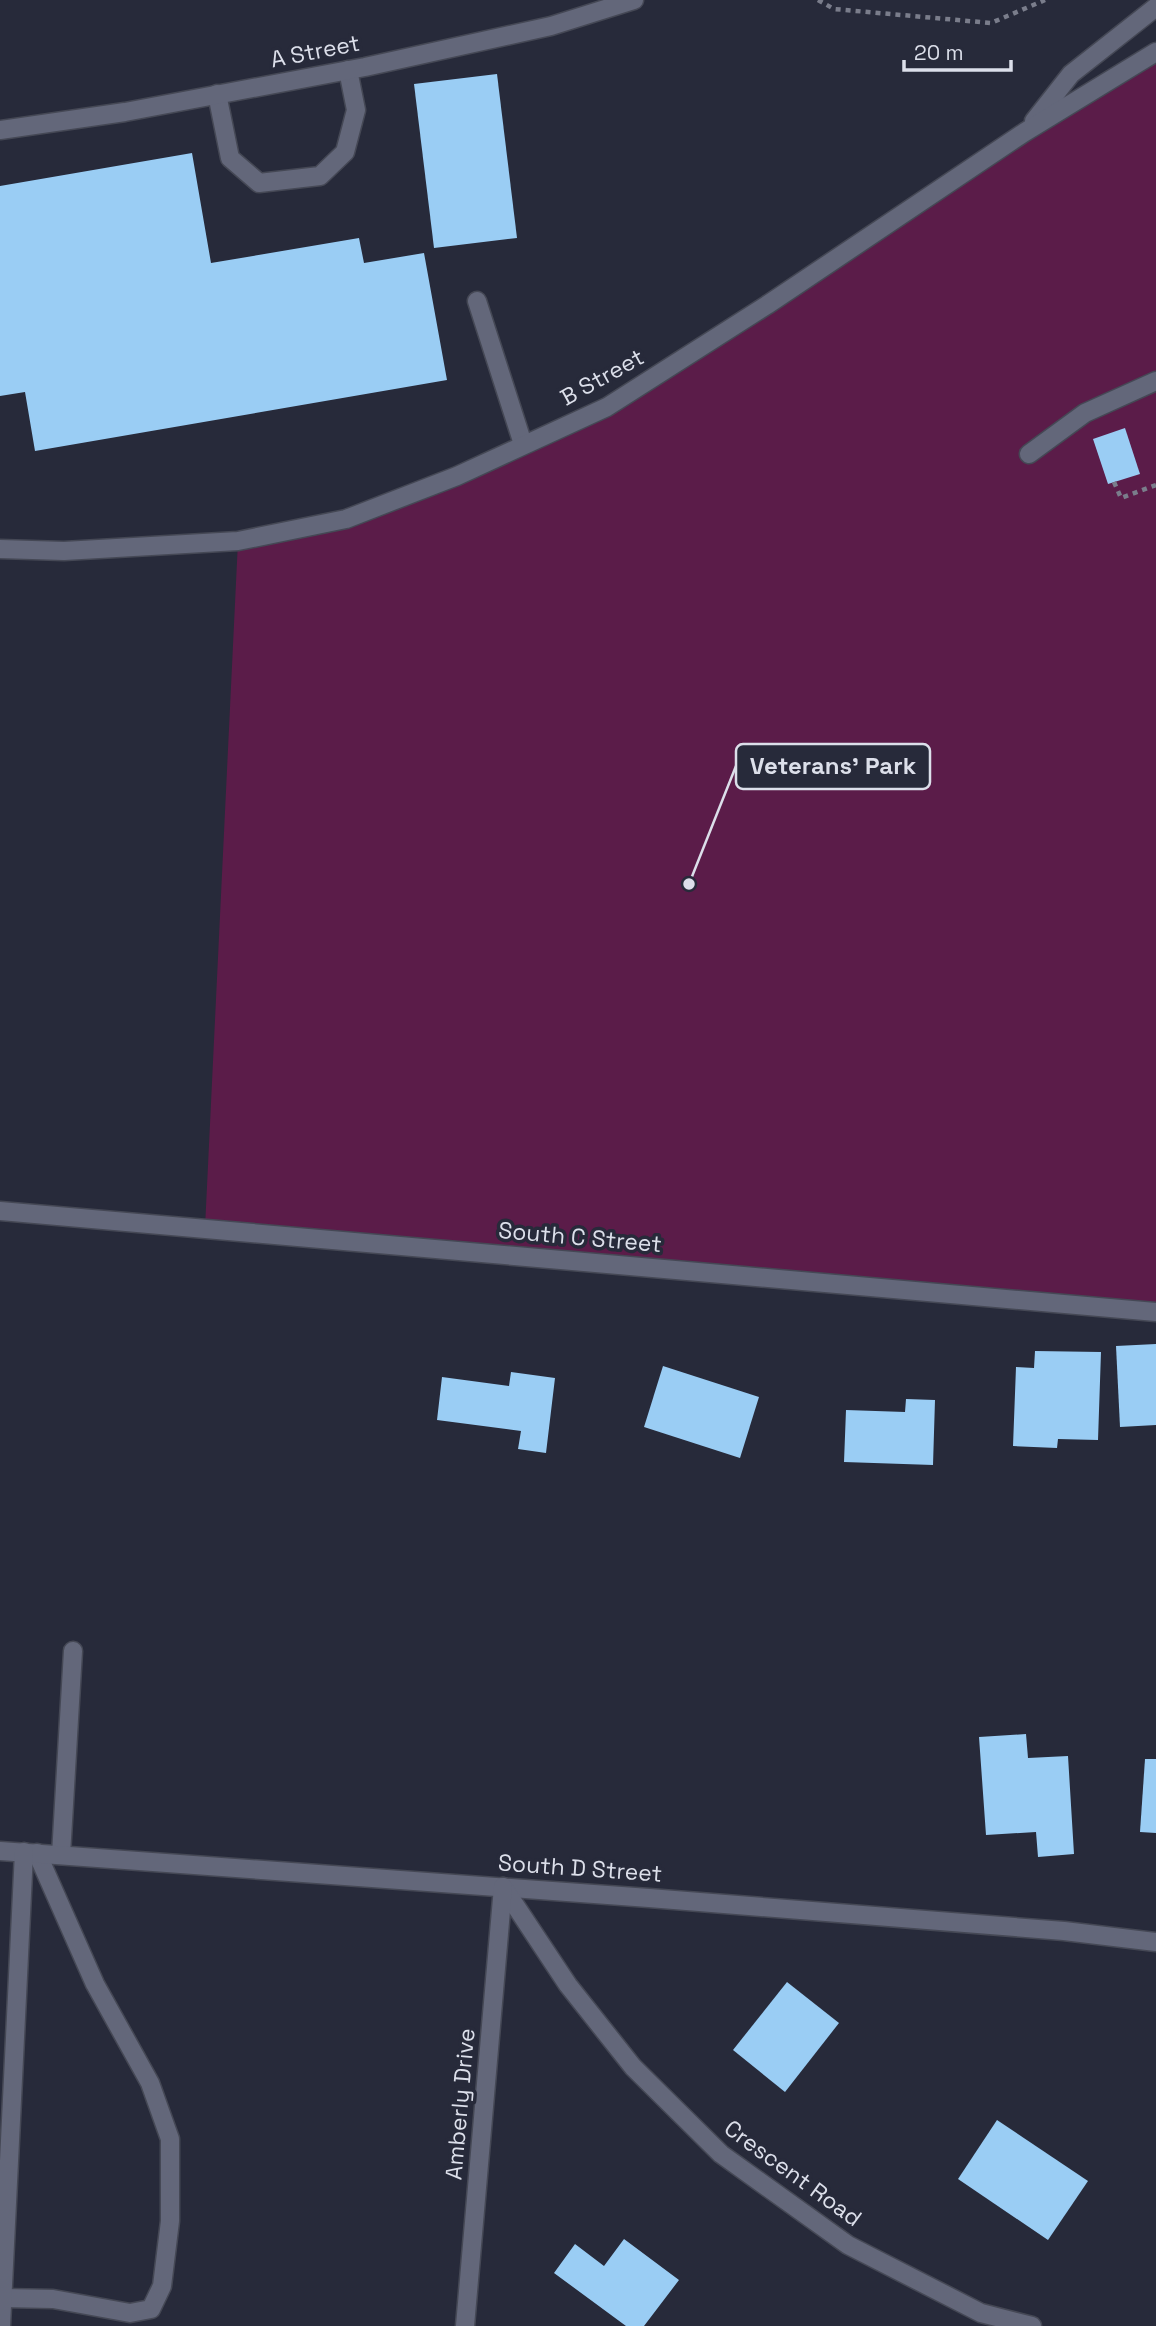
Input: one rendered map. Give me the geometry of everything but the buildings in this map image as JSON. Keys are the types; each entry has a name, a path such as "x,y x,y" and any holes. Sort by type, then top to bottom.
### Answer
{"street":[{"name":"A Street","path":"0,130 125,112 348,70 551,26 634,0"},
{"path":"1025,132 1071,74 1156,7"},
{"name":"B Street","path":"0,549 64,551 237,541 346,519 457,476 607,407 767,305 1025,132 1156,52"},
{"path":"217,94 230,158 259,183 320,176 345,152 355,110 348,70"},
{"path":"477,300 523,444"},
{"path":"1029,454 1085,413 1156,381"},
{"name":"South C Street","path":"0,1211 1156,1312"},
{"path":"61,1855 73,1651"},
{"name":"South D Street","path":"0,1851 1064,1931 1156,1942"},
{"path":"1,2326 31,1853"},
{"path":"3,2298 53,2299 130,2313 151,2309 162,2286 170,2221 170,2139 151,2085 95,1984 31,1853"},
{"name":"Amberly Drive","path":"465,2326 503,1887"},
{"name":"Crescent Road","path":"503,1887 568,1984 633,2067 721,2154 848,2245 981,2313 1032,2326"}],"path":[{"path":"818,0 834,9 991,23 1045,0"},
{"path":"1114,482 1121,498 1156,485"}],"shaded area":[{"path":"1156,52 1156,1312 205,1228 238,541 346,519 607,407"}],"place":[{"name":"Veterans’ Park","path":"689,884"}]}
